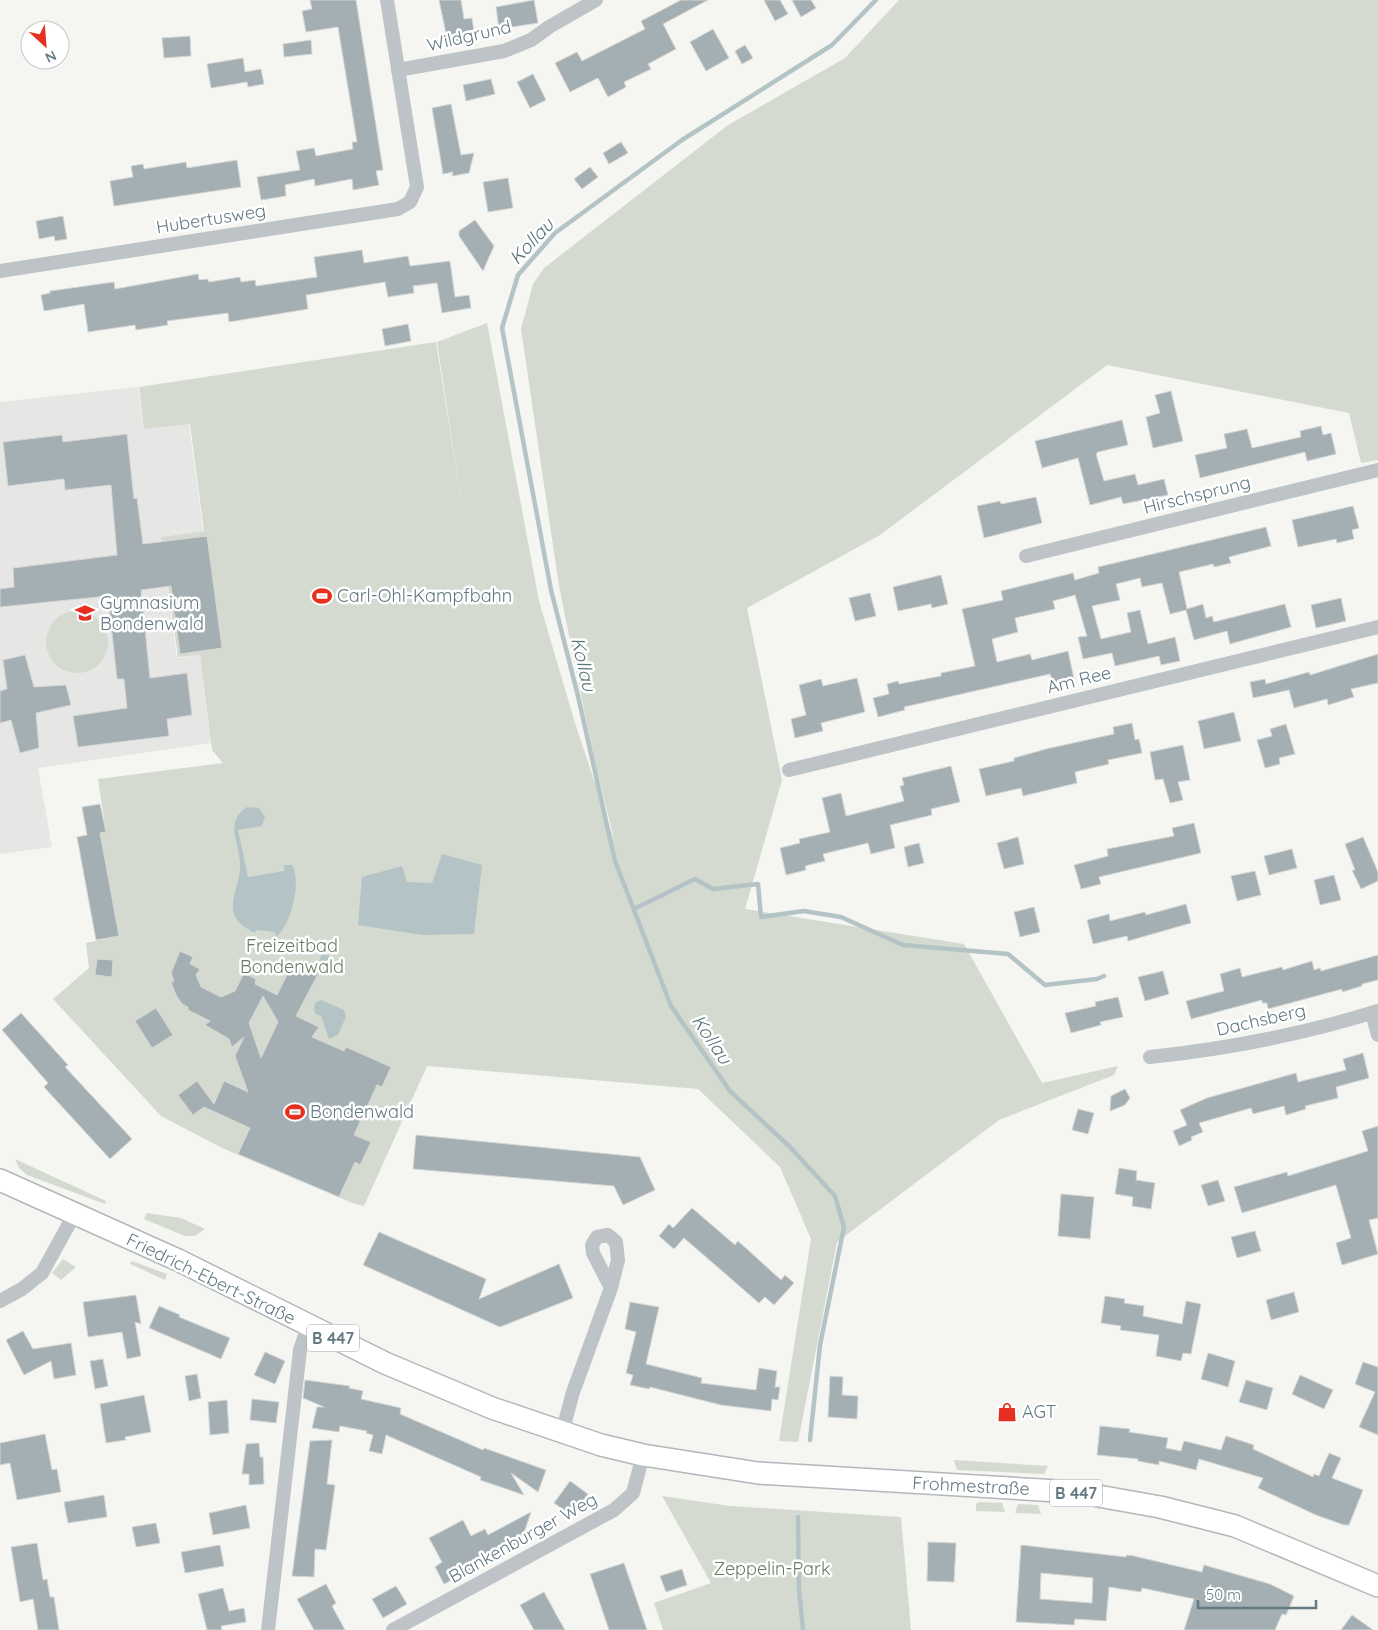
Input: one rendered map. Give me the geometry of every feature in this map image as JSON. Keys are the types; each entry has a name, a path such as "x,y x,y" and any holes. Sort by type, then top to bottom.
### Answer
{"main road":[{"name":"Friedrich-Ebert-Straße","path":"0,1180 74,1215 178,1260 308,1326 392,1365 492,1408 562,1433 644,1455 758,1473"},
{"name":"Frohmestraße","path":"758,1473 1058,1491 1115,1499 1235,1526 1343,1569 1378,1586"}],"street":[{"path":"387,0 398,70"},
{"name":"Wildgrund","path":"398,70 504,51 531,40 549,27 596,0"},
{"name":"Hubertusweg","path":"0,271 398,209 410,202 417,187 398,70"},
{"name":"Hirschsprung","path":"1026,556 1378,470"},
{"name":"Am Ree","path":"789,770 1378,627"},
{"path":"1375,1012 1378,1035"},
{"name":"Dachsberg","path":"1150,1057 1197,1052 1254,1042 1375,1012"},
{"path":"0,1301 22,1289 42,1273 74,1215"},
{"path":"562,1433 574,1392 611,1288"},
{"path":"268,1630 300,1350 308,1326"},
{"name":"Blankenburger Weg","path":"393,1630 614,1510 633,1493 644,1455"}],"shaded area":[{"name":"Gymnasium Bondenwald","path":"138,387 144,429 189,424 203,531 161,537 177,658 200,655 211,743 38,768 52,847 0,854 0,402"},
{"path":"247,807 259,808 265,817 262,826 238,830 248,877 284,871 284,865 292,865 295,872 295,892 290,914 276,937 275,932 256,930 255,933 243,926 236,919 233,911 234,895 240,867 235,827 240,813"},
{"path":"442,854 482,865 474,934 422,935 358,925 362,877 402,866 407,882 432,883"},
{"path":"322,953 333,958 329,969 318,965"},
{"path":"321,1000 344,1010 346,1017 338,1035 329,1039 321,1016 315,1014 315,1003"}],"green space":[{"name":"Freizeitbad Bondenwald","path":"899,0 1378,0 1378,460 1361,463 1349,413 1107,365 880,535 747,608 782,780 745,909 964,944 1042,1083 1118,1066 1114,1075 999,1120 837,1242 798,1442 779,1441 811,1239 780,1167 698,1089 427,1066 364,1206 355,1204 222,1148 161,1116 53,999 89,968 86,943 118,936 100,833 106,832 98,779 223,763 212,750 200,655 178,657 161,537 204,531 190,424 144,429 139,387 436,342 463,513 437,342 487,323 539,601 575,723 615,843 594,759 559,586 521,329 533,284 544,268 728,125 845,58"},
{"path":"77,611 94,616 99,620 103,625 108,642 103,659 99,664 94,668 77,673 60,668 55,664 51,659 46,642 51,625 55,620 60,616"},
{"path":"15,1159 106,1201 105,1204 27,1175 19,1168"},
{"path":"147,1213 181,1218 205,1229 195,1236 185,1236 144,1219"},
{"path":"63,1259 76,1267 61,1280 52,1273"},
{"path":"132,1261 167,1274 165,1280 130,1264"},
{"path":"954,1460 1048,1466 1044,1474 957,1470"},
{"name":"Zeppelin-Park","path":"662,1496 730,1506 901,1517 911,1630 663,1630 654,1603 711,1583"},
{"path":"979,1502 1002,1503 1005,1512 976,1511 976,1504"},
{"path":"1018,1504 1038,1505 1041,1514 1015,1513"}],"building":[{"path":"310,0 356,0 383,170 376,171 379,185 353,190 352,179 315,186 314,179 285,185 286,196 261,200 257,177 300,170 296,151 314,148 316,156 353,149 352,142 357,142 338,27 306,32 302,11 312,9"},
{"path":"439,0 461,0 464,19 472,18 474,32 458,35 460,41 448,43"},
{"path":"534,0 538,23 499,29 496,7"},
{"path":"681,0 708,0 663,24 676,49 648,64 651,69 624,82 626,87 608,97 598,78 570,92 555,63 577,52 582,61 645,29 641,21"},
{"path":"764,0 780,0 788,14 775,21"},
{"path":"792,0 811,0 816,8 801,17"},
{"path":"713,29 729,58 706,71 690,42"},
{"path":"190,36 191,56 164,58 162,38"},
{"path":"311,40 312,54 284,57 283,44"},
{"path":"745,45 753,58 742,64 735,51"},
{"path":"243,58 245,72 261,69 264,84 248,87 247,82 211,88 207,64"},
{"path":"533,74 546,100 530,108 517,82"},
{"path":"491,79 495,94 466,101 463,85"},
{"path":"451,104 461,155 474,153 469,173 452,176 453,172 443,174 432,108"},
{"path":"621,142 628,153 609,164 603,153"},
{"path":"237,160 241,187 114,206 110,181 133,177 131,166 143,164 144,169 186,162 187,168"},
{"path":"590,167 598,177 582,189 574,179"},
{"path":"508,178 513,208 488,212 483,182"},
{"path":"63,216 67,239 55,241 54,236 39,239 36,221"},
{"path":"475,220 494,246 483,271 459,236 459,231"},
{"path":"362,250 364,263 408,256 410,266 450,261 455,297 469,295 471,308 442,313 437,283 413,286 414,293 388,297 385,282 306,295 308,309 229,322 228,313 167,321 168,325 136,330 135,325 88,332 84,304 44,311 41,295 50,293 50,291 114,282 115,289 198,274 199,280 208,279 209,282 240,277 241,282 255,280 256,286 317,277 314,257"},
{"path":"408,324 411,341 385,346 382,329"},
{"path":"1171,391 1183,441 1153,448 1146,417 1160,413 1155,395"},
{"path":"1122,420 1128,445 1096,454 1104,481 1135,474 1138,485 1164,479 1168,495 1123,504 1121,497 1090,505 1078,458 1042,468 1035,441"},
{"path":"1321,426 1323,435 1331,433 1336,454 1307,461 1305,452 1200,478 1195,455 1227,448 1224,434 1247,429 1252,448 1301,437 1300,431"},
{"path":"127,434 134,499 137,498 143,544 207,536 222,648 180,654 171,586 141,590 150,678 187,673 192,715 167,719 169,736 78,747 73,716 127,708 124,679 117,679 108,596 0,607 0,589 14,587 13,568 117,555 111,485 65,490 64,479 8,486 3,442 62,435 63,442"},
{"path":"1036,497 1042,523 984,538 977,506 1000,501 1001,504"},
{"path":"1353,506 1359,528 1352,530 1354,539 1337,543 1336,539 1298,547 1292,520"},
{"path":"1266,527 1271,546 1229,557 1231,563 1214,567 1213,564 1179,572 1187,609 1203,604 1206,618 1212,616 1214,622 1285,604 1291,627 1230,644 1227,631 1194,640 1186,610 1170,614 1162,583 1142,587 1140,578 1116,584 1120,600 1092,606 1101,639 1131,632 1127,613 1140,610 1148,644 1175,637 1180,661 1161,665 1159,656 1115,666 1112,653 1083,659 1078,637 1087,636 1075,595 1053,601 1055,609 1015,618 1018,632 992,639 997,662 1030,654 1032,660 1068,651 1074,679 1053,684 1050,674 904,707 905,710 878,717 873,698 889,694 887,684 898,681 899,684 941,676 941,673 975,666 962,609 1003,600 1001,591 1073,573 1075,580 1099,573 1098,567"},
{"path":"941,575 948,604 932,608 931,604 898,611 893,587"},
{"path":"870,593 876,616 855,621 849,598"},
{"path":"1341,598 1346,621 1316,628 1311,605"},
{"path":"1378,654 1378,683 1351,689 1354,697 1328,705 1327,699 1294,708 1289,690 1253,698 1250,682 1265,679 1266,684 1309,672 1310,675"},
{"path":"25,655 34,687 66,685 71,705 36,713 39,748 20,753 11,720 0,723 0,691 7,689 3,660"},
{"path":"857,678 865,712 821,723 823,731 795,738 791,719 806,715 799,685 821,679 823,686"},
{"path":"1234,712 1241,741 1204,749 1198,721"},
{"path":"1132,723 1135,740 1139,739 1142,753 1108,760 1109,764 1075,772 1077,783 1023,796 1021,788 986,796 979,769 1014,761 1014,758 1046,749 1114,734 1113,727"},
{"path":"1286,724 1295,754 1279,758 1280,764 1265,768 1257,740 1272,736 1270,729"},
{"path":"1183,745 1190,780 1178,782 1183,800 1170,803 1163,779 1155,780 1150,752"},
{"path":"951,766 960,802 931,809 932,815 890,825 895,848 871,854 868,843 823,854 825,861 805,866 806,870 786,875 780,848 800,843 799,839 830,832 822,798 841,793 846,816 904,801 900,786 904,785 902,778"},
{"path":"100,804 106,832 100,833 119,936 96,940 77,837 87,835 82,807"},
{"path":"1194,823 1201,853 1099,877 1101,884 1081,889 1074,865 1108,856 1107,849 1174,836 1172,828"},
{"path":"1018,837 1024,864 1004,869 997,843"},
{"path":"1363,837 1378,872 1378,881 1361,889 1352,870 1355,870 1345,844"},
{"path":"919,843 924,863 908,867 904,847"},
{"path":"1292,849 1297,868 1269,875 1264,856"},
{"path":"1255,871 1261,895 1237,901 1231,876"},
{"path":"1334,875 1341,900 1320,905 1314,880"},
{"path":"1186,904 1191,923 1128,941 1127,936 1093,944 1087,920 1109,914 1110,921 1145,912 1146,915"},
{"path":"1034,907 1040,932 1020,937 1014,912"},
{"name":"Bondenwald","path":"180,951 193,957 190,964 200,969 196,975 201,987 221,997 235,991 244,973 256,979 255,984 277,995 291,967 296,968 299,962 319,972 296,1016 319,1027 312,1037 344,1051 346,1047 391,1067 382,1087 377,1085 354,1135 371,1142 360,1165 355,1162 339,1197 238,1154 250,1128 204,1107 193,1115 178,1095 197,1081 214,1104 224,1081 248,1092 235,1056 244,1037 232,1047 229,1039 205,1025 210,1021 188,1010 188,1007 182,1004 176,995 171,982 174,981 171,973","holes":["263,996 278,1022 261,1058 249,1023"]},
{"path":"1378,955 1378,980 1362,984 1362,986 1342,992 1342,989 1268,1009 1267,1003 1262,1003 1262,1000 1191,1019 1186,1001 1224,991 1220,974 1240,968 1242,977 1282,967 1283,970 1312,961 1314,970 1320,968 1321,971"},
{"path":"97,959 113,960 112,977 95,975"},
{"path":"1163,971 1169,994 1145,1001 1138,977"},
{"path":"1118,997 1123,1017 1100,1022 1101,1025 1071,1033 1065,1013 1096,1006 1095,1002"},
{"path":"156,1008 173,1035 152,1048 135,1021"},
{"path":"21,1013 68,1065 65,1067 132,1139 110,1159 44,1087 48,1083 2,1030"},
{"path":"1363,1053 1369,1078 1336,1087 1338,1098 1305,1106 1306,1109 1286,1115 1284,1106 1253,1114 1251,1108 1199,1123 1203,1132 1191,1137 1192,1140 1179,1146 1173,1131 1187,1125 1180,1110 1207,1098 1296,1073 1298,1082 1346,1070 1343,1059"},
{"path":"1125,1089 1130,1098 1125,1105 1110,1111 1111,1096"},
{"path":"1078,1109 1094,1113 1088,1134 1072,1130"},
{"path":"1378,1126 1378,1218 1369,1220 1378,1254 1342,1265 1336,1243 1351,1238 1336,1185 1242,1213 1234,1187 1287,1172 1288,1176 1368,1151 1362,1131"},
{"path":"416,1135 640,1157 655,1190 623,1205 614,1186 413,1169"},
{"path":"1119,1168 1137,1171 1136,1180 1155,1183 1151,1209 1132,1206 1133,1197 1115,1194"},
{"path":"1218,1180 1225,1201 1208,1206 1201,1185"},
{"path":"1061,1194 1094,1197 1090,1239 1058,1236"},
{"path":"692,1208 735,1245 738,1241 781,1280 785,1275 794,1283 774,1305 765,1297 759,1303 684,1238 674,1249 659,1236 669,1224 673,1228"},
{"path":"1255,1231 1261,1251 1237,1258 1231,1237"},
{"path":"379,1232 486,1279 479,1299 559,1264 573,1298 500,1327 363,1265"},
{"path":"1294,1292 1299,1312 1271,1320 1266,1300"},
{"path":"136,1295 141,1324 135,1322 141,1356 127,1359 122,1332 88,1337 83,1302"},
{"path":"1105,1296 1125,1299 1124,1303 1144,1306 1143,1316 1182,1324 1186,1301 1201,1304 1191,1354 1183,1353 1181,1361 1156,1356 1159,1335 1120,1330 1121,1326 1101,1323"},
{"path":"630,1302 659,1307 646,1364 702,1378 701,1383 756,1390 759,1368 777,1371 775,1387 780,1387 778,1400 772,1399 771,1411 721,1405 650,1387 649,1389 630,1385 633,1375 626,1373 636,1332 625,1329"},
{"path":"159,1306 180,1315 179,1317 230,1338 221,1359 149,1328"},
{"path":"23,1331 33,1349 71,1343 76,1375 54,1379 51,1361 24,1375 6,1340"},
{"path":"265,1352 285,1361 275,1384 254,1375"},
{"path":"1208,1353 1235,1361 1228,1387 1201,1379"},
{"path":"103,1359 108,1386 95,1389 90,1361"},
{"path":"1363,1362 1378,1367 1378,1435 1359,1427 1375,1392 1355,1384"},
{"path":"197,1374 201,1398 189,1401 185,1376"},
{"path":"1300,1375 1333,1390 1324,1409 1292,1394"},
{"path":"830,1376 843,1377 842,1395 858,1396 857,1419 828,1417"},
{"path":"305,1380 350,1386 349,1388 363,1391 361,1399 401,1408 400,1414 483,1450 484,1448 546,1470 538,1492 511,1473 524,1495 480,1480 481,1477 386,1435 382,1454 369,1451 373,1435 366,1433 367,1431 340,1426 339,1432 312,1428 317,1407 324,1407 303,1398"},
{"path":"1246,1380 1273,1388 1267,1410 1239,1402"},
{"path":"144,1395 151,1432 125,1437 126,1440 106,1443 100,1404"},
{"path":"252,1399 279,1402 276,1423 250,1420"},
{"path":"227,1400 229,1433 210,1435 208,1402"},
{"path":"1100,1426 1130,1429 1129,1432 1168,1438 1166,1448 1181,1451 1184,1441 1221,1450 1226,1436 1254,1445 1253,1449 1313,1477 1314,1474 1319,1476 1329,1453 1341,1458 1332,1478 1363,1490 1349,1525 1344,1525 1316,1515 1258,1488 1263,1478 1199,1459 1196,1470 1159,1461 1159,1465 1138,1461 1138,1459 1097,1455"},
{"path":"45,1434 52,1470 57,1469 61,1492 17,1500 10,1463 0,1465 0,1443"},
{"path":"332,1440 327,1484 335,1485 326,1550 315,1549 314,1577 292,1576 310,1441"},
{"path":"259,1443 260,1457 263,1457 264,1484 249,1485 249,1474 242,1474 246,1444"},
{"path":"570,1481 588,1494 572,1516 554,1503"},
{"path":"104,1495 107,1517 68,1523 64,1502"},
{"path":"246,1505 250,1528 213,1535 209,1513"},
{"path":"531,1512 521,1542 511,1547 510,1544 473,1564 475,1568 444,1584 435,1567 442,1562 429,1538 463,1520 471,1536 485,1529 488,1535"},
{"path":"156,1523 160,1543 136,1547 132,1527"},
{"path":"928,1542 956,1543 954,1582 927,1581"},
{"path":"37,1543 43,1580 47,1579 50,1597 54,1597 59,1630 38,1630 33,1599 20,1602 11,1547"},
{"path":"220,1545 224,1566 185,1573 181,1552"},
{"path":"1021,1545 1126,1557 1127,1555 1134,1556 1202,1572 1204,1565 1270,1584 1294,1596 1286,1615 1282,1614 1275,1630 1184,1630 1194,1599 1142,1588 1141,1592 1109,1587 1106,1621 1075,1619 1074,1625 1016,1622","holes":["1041,1573 1093,1578 1092,1603 1040,1599"]},
{"path":"624,1563 647,1630 609,1630 590,1574"},
{"path":"682,1569 687,1585 666,1592 660,1576"},
{"path":"326,1584 336,1603 332,1606 345,1630 314,1630 297,1599"},
{"path":"396,1586 407,1604 383,1618 372,1599"},
{"path":"223,1588 229,1611 244,1608 246,1622 221,1626 222,1630 207,1630 198,1594"},
{"path":"544,1592 565,1630 534,1630 520,1605"},
{"path":"1352,1615 1373,1630 1341,1630"}],"waterway":[{"name":"Kollau","path":"810,1440 820,1345 844,1227 835,1196 790,1147 730,1091 671,1006 615,861 578,696 551,590 502,328 518,275 555,233 682,140 832,45 876,0"},
{"path":"634,909 695,879 713,889 758,884 761,917 804,911 841,917 903,945 1008,954 1045,985 1097,979 1104,976"},
{"name":"Kollau","path":"798,1517 799,1589 803,1630"}],"place":[{"name":"Carl-Ohl-Kampfbahn","path":"322,596"},
{"name":"Gymnasium Bondenwald","path":"85,613"},
{"name":"Bondenwald","path":"295,1112"},
{"name":"AGT","path":"1007,1412"}]}
